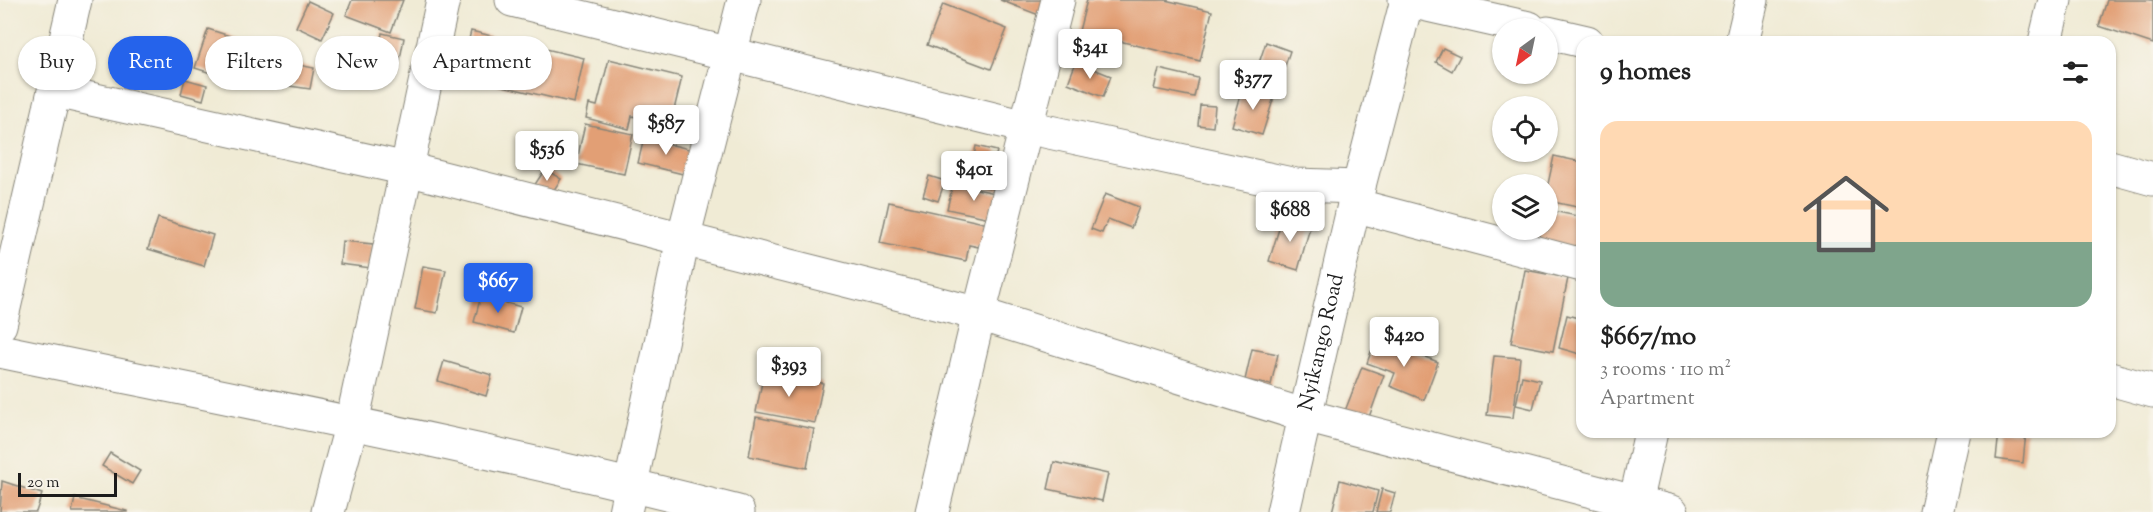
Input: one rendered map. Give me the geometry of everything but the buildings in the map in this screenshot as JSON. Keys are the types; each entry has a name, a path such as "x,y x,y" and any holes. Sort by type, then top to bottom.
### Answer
{"street":[{"path":"0,325 9,244 55,91 75,0"},
{"path":"328,512 352,423 443,0"},
{"path":"512,0 1026,127 1357,196 1576,263"},
{"path":"628,498 683,239 744,0"},
{"path":"932,512 1058,0"},
{"path":"1406,0 1492,20"},
{"name":"Nyikango Road","path":"1283,512 1357,196 1406,0"},
{"path":"1743,36 1752,0"},
{"path":"2046,36 2055,0"},
{"path":"1558,35 1576,39"},
{"path":"55,91 407,169 979,314 1306,416 1634,508 1672,512"},
{"path":"2116,169 2153,178"},
{"path":"0,351 352,423 628,498 738,512"},
{"path":"2116,381 2153,392"},
{"path":"1634,508 1650,438"},
{"path":"1936,512 1953,438"}]}
